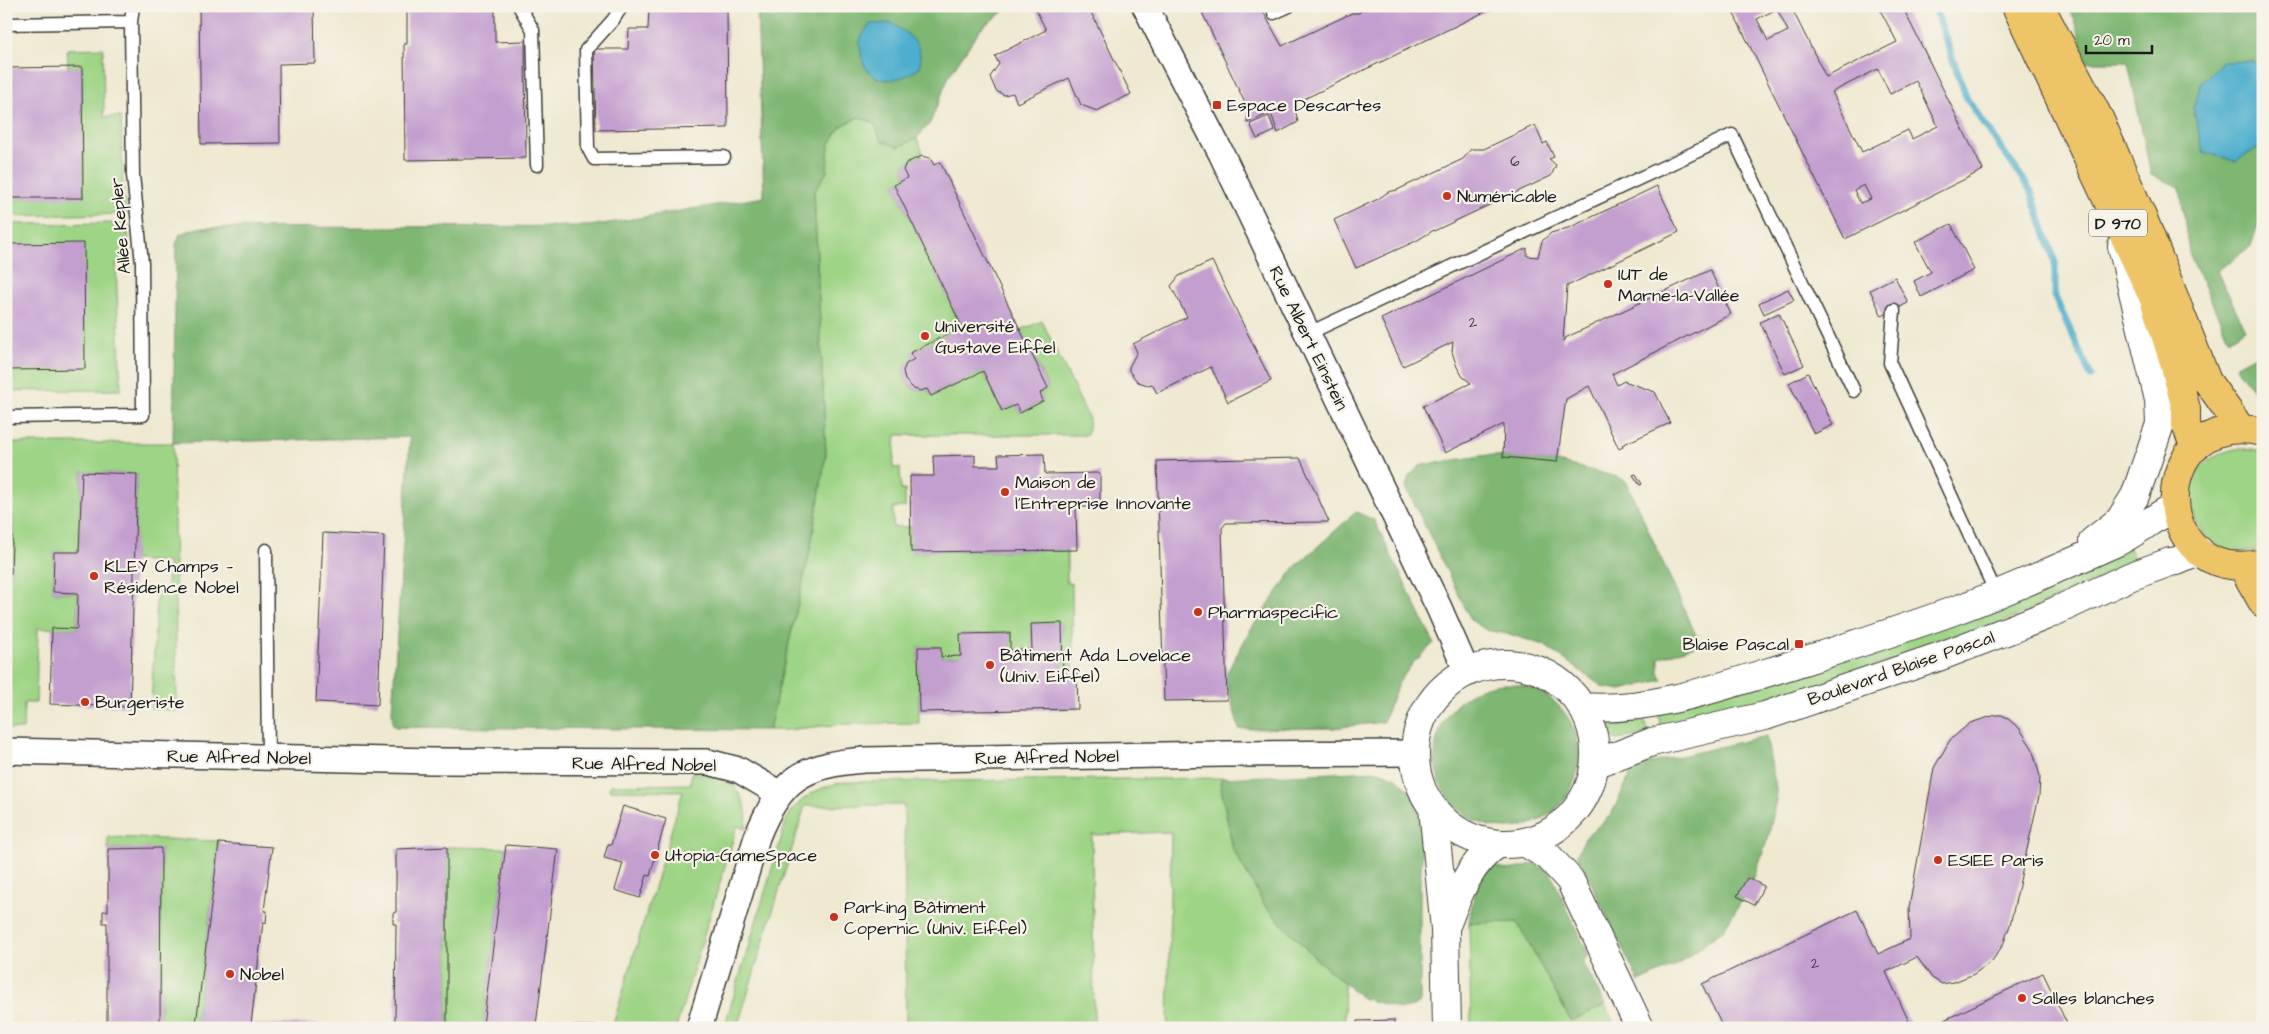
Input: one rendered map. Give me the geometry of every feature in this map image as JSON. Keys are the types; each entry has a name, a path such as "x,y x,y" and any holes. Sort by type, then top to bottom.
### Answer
{"main road":[{"name":"D 970","path":"2016,6 2154,300 2174,362 2186,409 2186,425 2195,448"},
{"name":"D 970","path":"2040,6 2100,120 2148,228 2206,381 2252,430"},
{"path":"2252,430 2218,433 2195,448 2181,466 2177,476 2174,489 2174,507 2184,533 2200,551 2222,563 2252,564 2263,603"}],"street":[{"name":"Rue Albert Einstein","path":"1145,6 1221,153 1439,608 1467,672"},
{"path":"2024,582 2088,544 2120,520 2135,496 2160,424 2159,400 2113,213"},
{"name":"Boulevard Blaise Pascal","path":"1582,707 1603,709 1643,704 1750,678 1955,611 2129,536 2154,518 2174,507"},
{"name":"Boulevard Blaise Pascal","path":"1595,764 1652,742 1765,716 1942,656 2045,616 2129,577 2200,551"},
{"path":"1499,664 1532,667 1561,682 1582,707 1594,734 1595,764 1592,781 1585,797 1565,823 1548,834 1526,843 1498,844 1473,838 1465,834 1451,826 1432,808 1419,782 1415,753 1418,728 1429,705 1446,687 1467,672 1499,664"},
{"name":"Rue Alfred Nobel","path":"6,751 268,758 708,762 739,770 780,794 800,775 820,766 864,760 1415,753"},
{"path":"699,1028 757,837 767,810 780,794"},
{"path":"1432,808 1445,929 1447,1028"},
{"path":"1565,823 1570,880"},
{"path":"1526,843 1549,856 1570,880 1640,1028"},
{"path":"1445,929 1460,887 1483,856 1498,844"}],"lane":[{"path":"6,24 131,22 133,6"},
{"path":"519,6 533,30 537,165"},
{"path":"622,6 613,20 586,50 588,148 594,159 724,157"},
{"path":"1274,13 1289,6"},
{"name":"Allée Kepler","path":"6,417 143,415 142,263 133,175 131,22"},
{"path":"1307,334 1732,135 1854,390"},
{"path":"1894,310 1890,363 1996,593"},
{"path":"266,550 268,758"}],"green space":[{"path":"757,6 1011,6 981,28 949,76 930,123 917,138 898,147 881,141 874,123 859,117 840,127 829,145 827,172 814,192 826,454 811,546 769,730 397,727 393,725 392,711 410,437 173,443 176,245 180,234 197,228 590,226 764,197"},
{"path":"2065,6 2263,6 2263,208 2251,246 2217,271 2245,329 2229,340 2189,253 2180,187 2151,175 2128,62 2087,62 2075,20"},
{"path":"103,48 104,117 121,117 123,192 127,214 6,216 6,198 83,197 82,68 68,68 67,49"},
{"path":"859,117 874,123 898,147 917,138 922,150 922,156 906,163 903,170 907,178 894,185 962,327 911,353 914,359 906,364 903,371 908,384 914,389 927,389 931,396 983,371 1002,411 1016,405 1020,413 1043,401 1040,393 1048,388 1021,330 1042,321 1089,419 1087,435 896,435 893,468 900,468 901,490 905,490 905,507 893,508 893,527 911,527 912,552 1067,550 1067,583 1072,584 1073,675 1063,675 1062,623 1032,624 1032,650 1010,650 1010,633 961,634 961,656 941,657 940,647 918,647 919,723 844,724 769,730 811,546 826,454 814,192 827,172 829,145 840,127"},
{"path":"127,223 131,263 116,264 121,390 6,391 6,224"},
{"path":"2263,352 2263,400 2258,397 2235,366"},
{"path":"6,443 173,443 177,711 151,708 157,589 167,589 168,562 134,560 137,474 82,472 79,552 54,552 53,592 78,593 77,629 38,628 36,703 24,703 23,729 6,729 6,573 11,573 13,516 6,515"},
{"path":"2240,448 2263,452 2263,547 2240,552 2220,547 2204,534 2194,515 2191,495 2197,475 2213,458"},
{"path":"1488,455 1557,462 1618,477 1626,481 1700,644 1659,658 1659,671 1662,680 1621,690 1603,687 1544,645 1512,635 1486,630 1471,620 1406,487 1409,476 1421,465"},
{"path":"1356,512 1374,520 1434,643 1412,664 1398,684 1383,722 1333,728 1239,729 1225,676 1251,629 1295,567"},
{"path":"2128,546 2136,563 2004,622 1782,698 1661,730 1658,711"},
{"path":"1507,684 1534,690 1547,696 1558,705 1567,716 1573,729 1579,756 1573,783 1567,796 1558,807 1547,816 1534,822 1507,828 1480,822 1467,816 1456,807 1447,796 1441,783 1435,756 1441,729 1447,716 1456,705 1467,696 1480,690"},
{"path":"1643,714 1648,733 1616,740 1608,733 1607,726 1612,721"},
{"path":"1766,736 1777,794 1769,835 1751,886 1724,929 1680,963 1639,982 1577,854 1585,838 1611,815 1634,767"},
{"path":"1379,771 1397,778 1412,793 1424,829 1420,885 1420,1003 1409,1008 1400,1009 1362,998 1314,957 1265,906 1233,849 1220,783 1222,778"},
{"path":"691,773 714,775 722,778 734,787 745,807 745,829 737,826 676,1028 612,1028 683,791 609,790 610,785 691,784"},
{"path":"1222,778 1220,783 1233,849 1265,906 1314,957 1344,983 1345,1026 1168,1028 1171,832 1092,835 1094,1028 906,1028 904,805 805,806 737,1028 724,1028 787,819 798,804 818,790 844,782"},
{"path":"108,837 219,841 196,1024 160,1024 161,849 108,849"},
{"path":"447,847 506,848 483,1025 447,1025"},
{"path":"1533,863 1550,872 1589,956 1582,960 1605,1005 1571,1021 1517,922 1469,923 1476,892 1492,865 1503,869 1513,869"},
{"path":"1517,922 1570,1020 1605,1005 1616,1028 1471,1028 1469,923"}],"water":[{"path":"891,23 914,40 919,51 920,67 902,77 884,80 869,72 864,64 860,42 870,24"},
{"path":"2254,61 2263,69 2263,145 2235,161 2203,152 2193,108 2201,83 2222,62"}],"building":[{"path":"314,6 315,63 279,64 280,143 201,144 199,7"},
{"path":"407,6 495,6 495,42 525,41 526,158 405,160 404,44 407,44"},
{"path":"649,6 727,6 728,128 596,130 594,49 628,49 629,29 648,29"},
{"path":"1034,6 1088,6 1131,94 1097,111 1081,105 1069,78 1017,103 1013,93 1004,95 996,91 990,77 999,64 995,56 1046,30"},
{"path":"1199,6 1260,6 1282,46 1352,13 1359,13 1365,6 1497,6 1297,103 1295,109 1298,122 1278,133 1271,113 1247,123 1248,111 1245,103"},
{"path":"1730,6 1804,6 1793,11 1826,77 1897,42 1878,6 1902,6 1983,170 1845,239","holes":["1777,9 1788,31 1768,41 1757,19","1878,69 1890,94 1916,81 1938,126 1912,139 1908,130 1862,152 1832,92","1864,185 1871,199 1860,203 1854,190"]},
{"path":"82,67 83,198 6,198 6,68"},
{"path":"1269,116 1275,131 1257,139 1250,124"},
{"name":"Numéricable","path":"1535,125 1543,144 1547,142 1554,157 1549,159 1556,165 1551,176 1356,268 1334,220 1378,199 1388,192 1397,190 1463,159 1471,149 1484,149"},
{"path":"922,156 930,158 934,165 940,162 1048,388 1040,393 1043,401 1020,413 1016,405 1002,411 983,371 931,396 927,389 920,391 914,389 905,380 903,371 906,364 914,359 910,353 962,327 894,185 907,178 903,170 906,163"},
{"path":"1657,186 1679,232 1567,286 1563,341 1565,338 1710,270 1731,314 1612,374 1617,385 1624,381 1655,392 1670,423 1622,445 1623,447 1619,449 1589,386 1566,399 1557,462 1503,457 1504,424 1445,453 1423,406 1471,383 1463,377 1457,367 1452,352 1453,342 1403,366 1381,319 1527,248 1527,256 1538,257 1542,241 1551,233 1571,227"},
{"path":"1951,224 1974,270 1921,297 1914,281 1931,272 1915,242"},
{"path":"84,243 85,369 6,370 6,244"},
{"path":"1212,261 1271,381 1228,402 1211,367 1157,393 1152,384 1148,385 1138,382 1129,371 1129,367 1137,352 1133,344 1187,317 1171,286 1179,276"},
{"path":"1895,277 1908,303 1882,316 1870,290"},
{"path":"1788,289 1794,300 1764,314 1759,303"},
{"path":"1779,313 1804,365 1785,374 1760,322"},
{"path":"1808,373 1833,425 1814,434 1789,383"},
{"name":"Maison de l’Entreprise Innovante","path":"1044,454 1045,474 1100,473 1100,507 1076,507 1077,550 911,552 910,476 934,476 933,456 975,455 975,466 999,466 998,455"},
{"path":"1300,458 1329,522 1226,523 1222,528 1227,700 1164,701 1157,461"},
{"name":"KLEY Champs — Résidence Nobel","path":"82,472 137,474 130,707 50,704 52,628 77,629 78,593 53,592 54,552 79,552"},
{"path":"1636,474 1642,484 1640,485 1633,475"},
{"path":"6,515 13,515 11,573 6,573"},
{"path":"323,533 384,536 378,705 316,702"},
{"name":"Bâtiment Ada Lovelace (Univ. Eiffel)","path":"1062,623 1063,675 1077,674 1078,709 919,712 918,647 941,647 941,657 961,656 960,634 1010,633 1010,650 1032,650 1031,624"},
{"path":"2002,715 2020,729 2032,748 2040,776 2039,796 2010,925 2003,945 1992,961 1974,974 1954,982 1942,984 1932,978 1917,957 1886,972 1912,1028 1723,1028 1702,984 1857,910 1878,954 1910,939 1909,908 1934,768 1950,740 1970,723"},
{"path":"623,806 666,819 650,876 647,875 640,898 615,890 623,863 604,858 608,844 611,845"},
{"name":"Nobel","path":"219,843 272,847 264,911 267,911 266,923 263,922 251,1024 395,1025 396,924 393,924 393,913 396,912 396,849 447,847 447,1025 483,1025 506,845 558,849 536,1025 602,1026 601,1028 79,1028 79,1024 107,1026 107,923 103,923 103,911 108,911 108,849 161,848 160,1024 196,1024"},
{"path":"1747,878 1764,886 1754,905 1737,896"},
{"name":"Salles blanches","path":"2043,973 2069,1028 1940,1028 1938,1023"},
{"path":"1394,1020 1394,1028 1357,1028 1357,1021"}],"waterway":[{"path":"1934,6 1967,99 2031,191 2055,262 2055,297 2091,376"}],"place":[{"name":"Espace Descartes","path":"1217,105"},
{"name":"Numéricable","path":"1447,196"},
{"name":"IUT de Marne-la-Vallée","path":"1608,284"},
{"name":"Université Gustave Eiffel","path":"925,336"},
{"name":"Maison de l’Entreprise Innovante","path":"1005,492"},
{"name":"KLEY Champs — Résidence Nobel","path":"94,576"},
{"name":"Pharmaspecific","path":"1198,612"},
{"name":"Blaise Pascal","path":"1799,644"},
{"name":"Bâtiment Ada Lovelace (Univ. Eiffel)","path":"990,665"},
{"name":"Burgeriste","path":"85,702"},
{"name":"Utopia-GameSpace","path":"655,855"},
{"name":"ESIEE Paris","path":"1938,860"},
{"name":"Parking Bâtiment Copernic (Univ. Eiffel)","path":"834,917"},
{"name":"Nobel","path":"230,974"},
{"name":"Salles blanches","path":"2022,998"}]}
